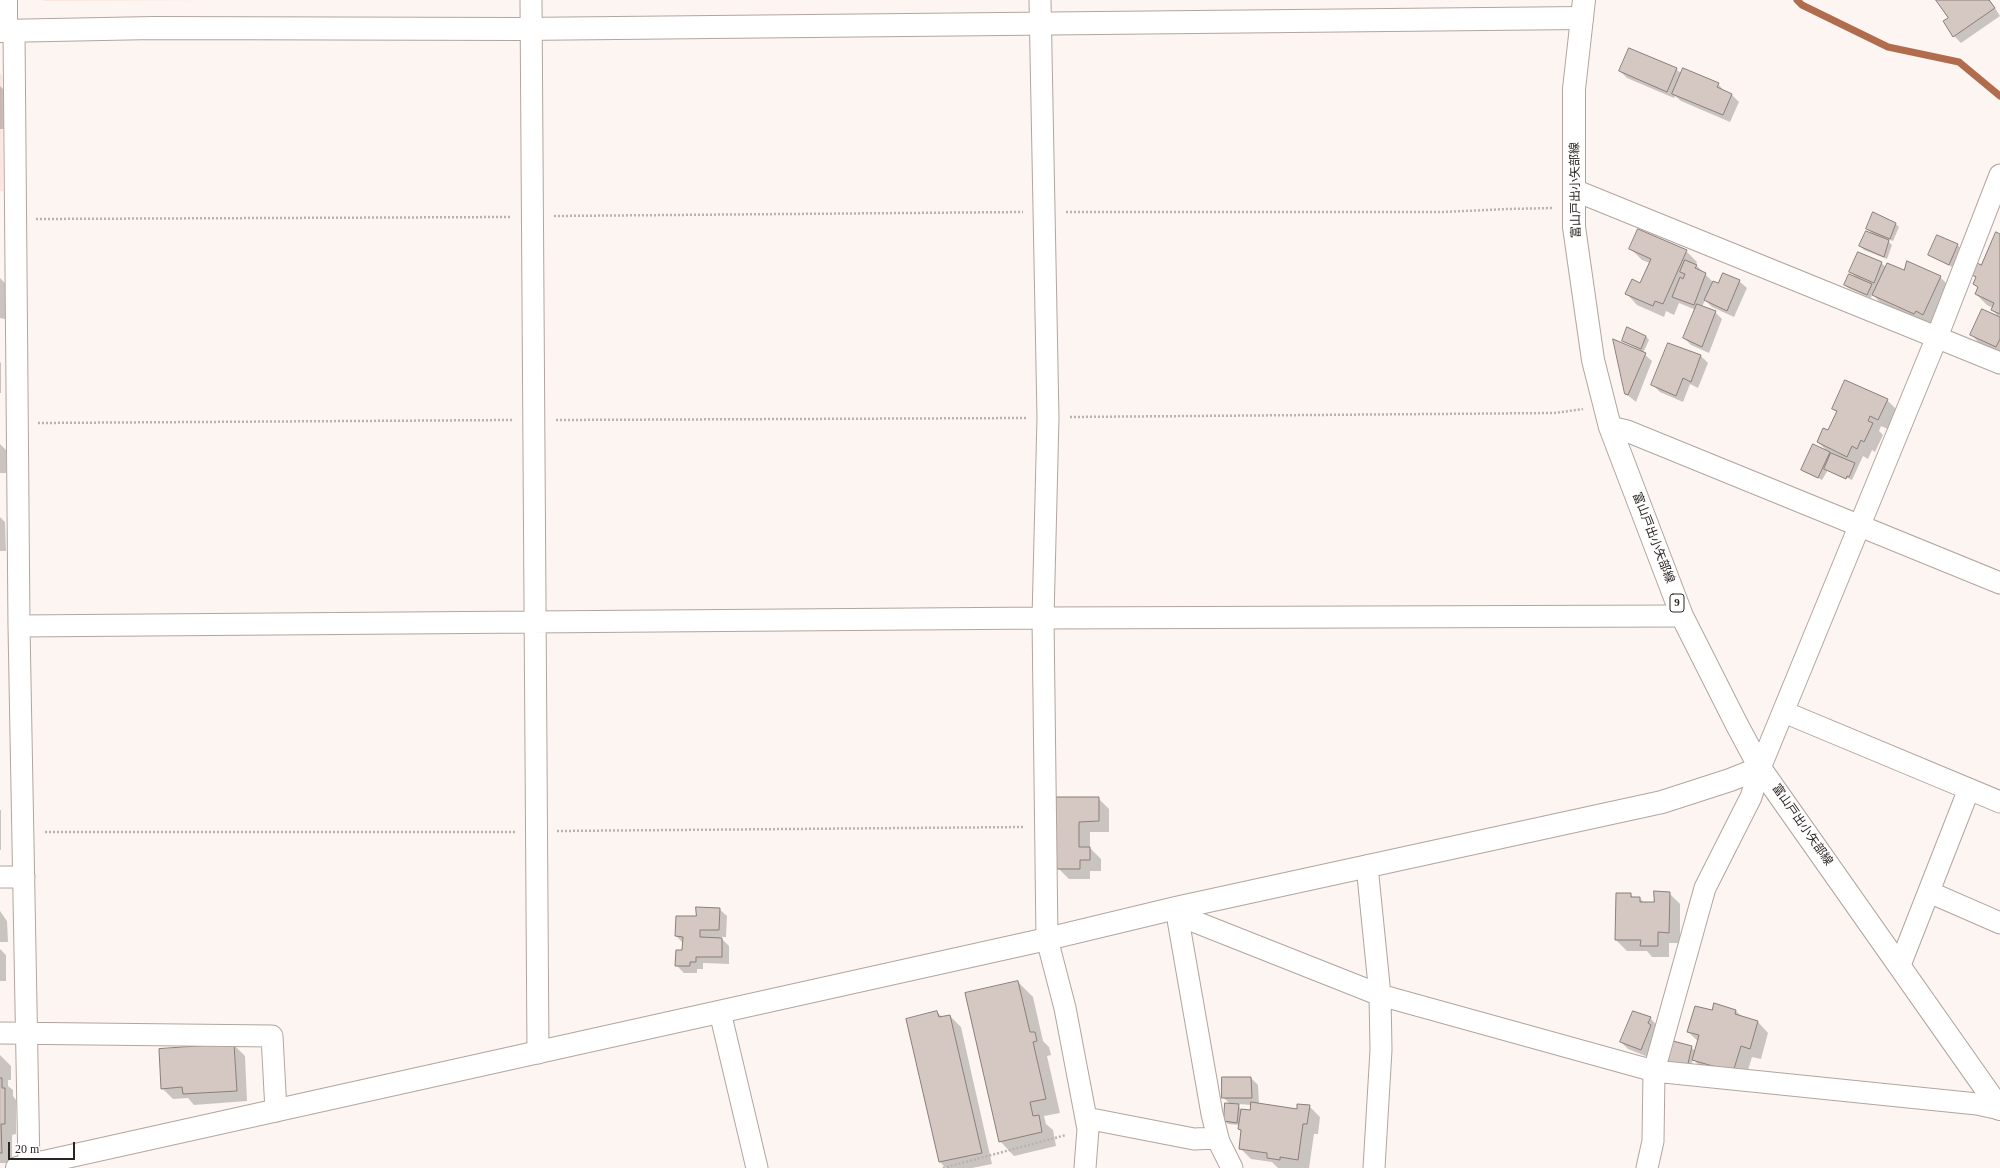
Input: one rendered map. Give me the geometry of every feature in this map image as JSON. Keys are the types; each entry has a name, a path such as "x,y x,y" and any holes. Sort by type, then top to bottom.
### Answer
{"street":[{"path":"6,0 16,220 8,259 18,423 9,502 19,626 26,1033 25,1167 1177,911 1367,866 1662,802 1730,780 1760,768"},
{"path":"531,0 538,1053"},
{"path":"1040,0 1048,418 1043,618 1047,939 1065,1008 1087,1124 1085,1168"},
{"path":"7,31 154,28 532,29 1040,24 1583,9"},
{"name":"富山戸出小矢部線","path":"1583,9 1574,89 1574,227 1592,360 1607,417 1682,616 1736,724 1760,768 2000,1109"},
{"path":"1647,1168 1653,1141 1654,1071 1705,888 1751,797 1760,768 1937,337 2000,175"},
{"path":"1574,199 1937,337 2000,363"},
{"path":"1607,417 1628,431 2000,583"},
{"path":"19,626 1043,618 1682,616"},
{"path":"1784,712 2000,802"},
{"path":"1900,965 1969,789"},
{"path":"1367,866 1380,995 1381,1050 1374,1168"},
{"path":"0,877 24,877"},
{"path":"1929,892 2000,923"},
{"path":"1177,911 1380,995 1654,1071 1969,1104 2000,1109"},
{"path":"1177,911 1217,1138 1232,1168"},
{"path":"720,1012 757,1168"},
{"path":"0,1033 272,1036 276,1111"},
{"path":"1087,1124 1194,1139 1217,1138"}],"path":[{"path":"16,220 1044,212 1443,212 1508,208 1574,199"},
{"path":"18,423 1048,418 1555,413 1607,417"},
{"path":"943,1168 1087,1124"}],"shaded area":[{"path":"43,0 215,0 44,1"},
{"path":"0,73 2,75 3,191 0,191"}],"building":[{"path":"1936,0 1989,0 1995,8 1953,37 1943,21 1948,18"},
{"path":"1629,48 1677,68 1667,92 1619,71"},
{"path":"1683,68 1719,83 1717,87 1732,94 1723,115 1672,94"},
{"path":"1873,212 1896,223 1890,239 1866,229"},
{"path":"1638,229 1687,250 1663,304 1655,301 1653,306 1625,294 1632,279 1640,283 1651,259 1629,249"},
{"path":"1866,231 1889,240 1884,257 1859,246"},
{"path":"1996,232 2000,234 2000,314 1991,310 1994,303 1975,294 1978,287 1973,284 1976,277 1972,275 1977,263 1981,265"},
{"path":"1937,235 1958,244 1949,265 1928,255"},
{"path":"1858,252 1882,262 1874,283 1849,272"},
{"path":"1685,260 1697,265 1695,268 1706,273 1694,305 1672,297 1680,277 1683,279 1685,274 1680,272"},
{"path":"1907,261 1941,276 1923,315 1916,311 1914,314 1872,295 1887,263 1904,270"},
{"path":"1723,273 1740,280 1727,311 1704,300 1713,281 1718,283"},
{"path":"1849,274 1872,284 1867,295 1844,285"},
{"path":"1697,304 1716,311 1702,347 1683,338"},
{"path":"1982,309 2000,317 2000,339 1996,347 1970,335"},
{"path":"1627,327 1646,336 1641,349 1622,341"},
{"path":"1613,339 1646,353 1628,395 1625,394"},
{"path":"1668,343 1701,355 1691,382 1683,378 1676,396 1651,385"},
{"path":"1845,380 1888,399 1878,420 1870,416 1868,421 1873,423 1864,442 1861,440 1857,449 1852,446 1847,457 1817,442 1823,428 1828,430 1837,411 1832,409"},
{"path":"1813,444 1830,452 1818,478 1801,470"},
{"path":"1831,453 1855,463 1849,477 1847,476 1846,479 1824,469"},
{"path":"1056,797 1099,797 1099,821 1079,822 1079,847 1090,847 1090,860 1080,860 1080,869 1057,869"},
{"path":"1654,891 1670,892 1669,933 1658,932 1658,946 1640,946 1641,940 1615,940 1616,893 1631,893 1631,897 1640,897 1640,902 1654,902"},
{"path":"696,907 720,908 719,930 700,930 700,937 722,938 722,957 696,957 696,962 690,962 690,966 675,966 676,950 682,950 683,937 675,936 676,916 696,916"},
{"path":"1018,981 1030,1032 1035,1032 1037,1041 1033,1042 1046,1099 1030,1102 1033,1116 1039,1115 1042,1132 999,1142 965,993"},
{"path":"1714,1003 1736,1010 1735,1014 1758,1021 1750,1049 1741,1046 1733,1072 1692,1060 1699,1035 1687,1032 1695,1006 1712,1010"},
{"path":"937,1011 939,1017 950,1015 982,1153 939,1162 906,1019"},
{"path":"1633,1011 1651,1017 1648,1023 1651,1025 1641,1050 1620,1042"},
{"path":"1673,1041 1692,1046 1687,1068 1666,1063"},
{"path":"234,1044 237,1091 183,1094 182,1087 161,1089 159,1049"},
{"path":"1222,1077 1251,1077 1252,1098 1222,1098"},
{"path":"0,1078 2,1078 2,1088 5,1088 5,1124 1,1124 2,1153 0,1153"},
{"path":"1251,1102 1297,1109 1297,1104 1310,1105 1307,1124 1303,1124 1298,1160 1280,1157 1280,1160 1267,1158 1267,1153 1239,1149 1241,1130 1238,1129 1241,1109 1250,1110"},
{"path":"1225,1103 1239,1104 1237,1123 1224,1121"}],"waterway":[{"path":"1797,0 1802,5 1888,47 1959,62 2000,96"}]}
